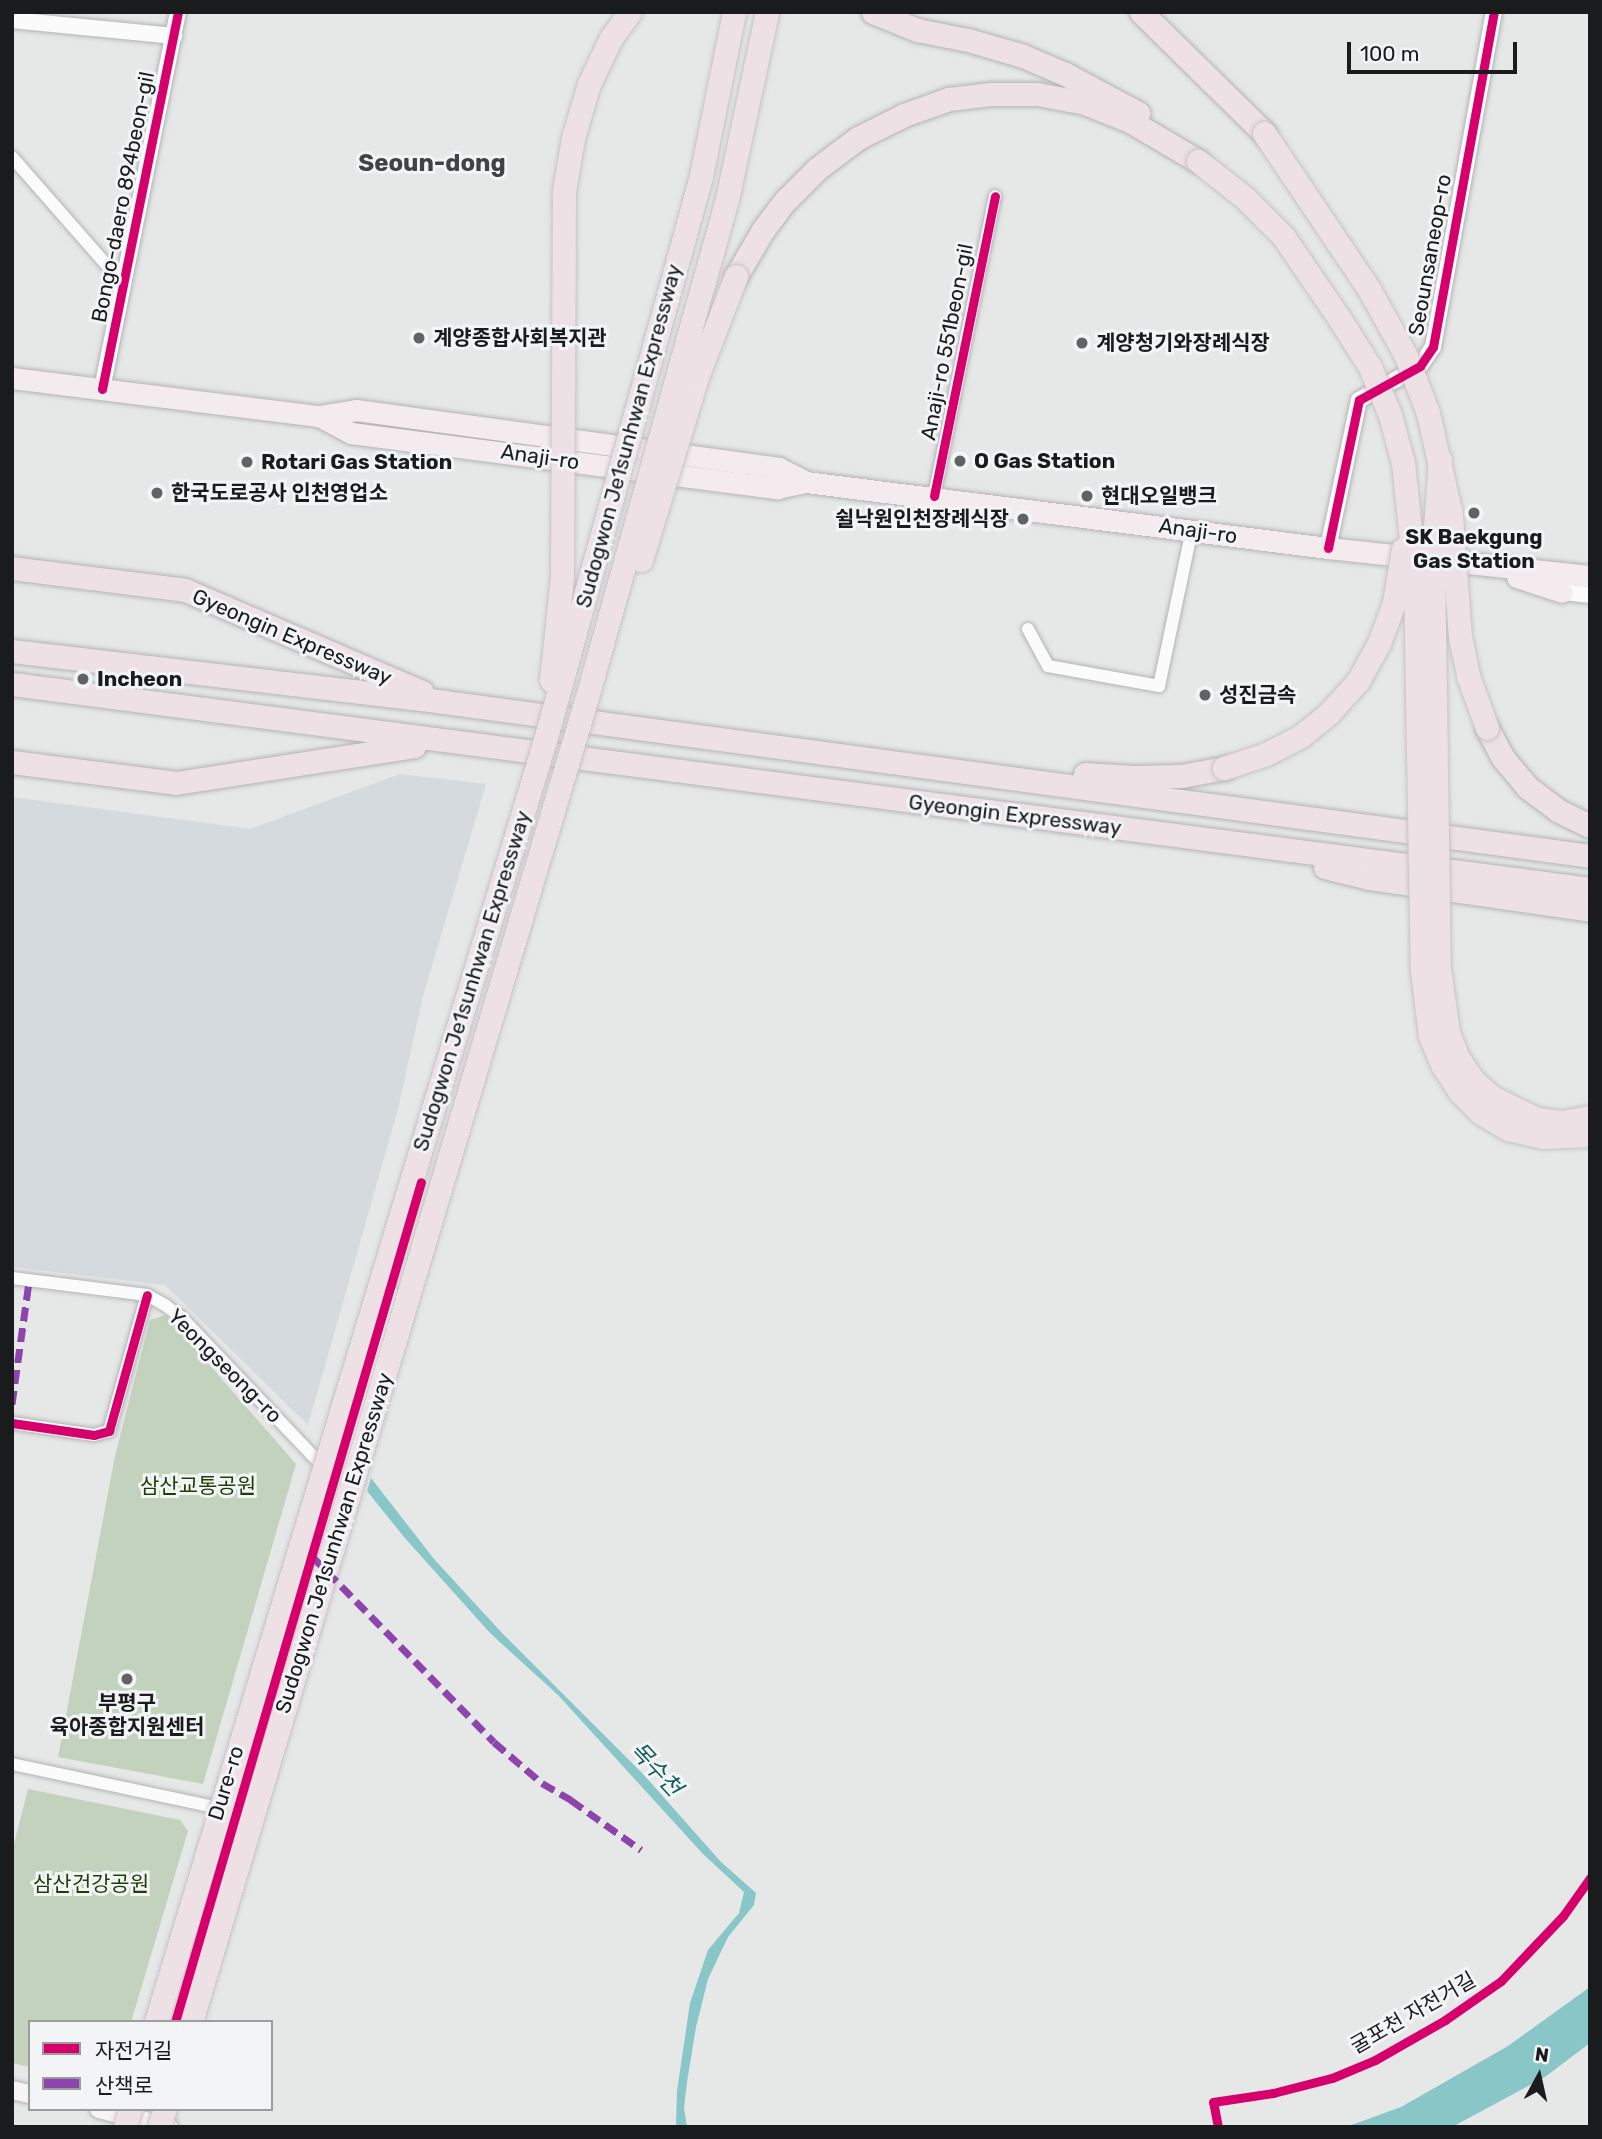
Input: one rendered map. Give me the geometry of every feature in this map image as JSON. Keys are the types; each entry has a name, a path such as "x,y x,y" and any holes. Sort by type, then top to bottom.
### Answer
{"highway":[{"path":"546,737 562,578 564,191 573,138 589,84 611,38 630,12"},
{"name":"Sudogwon Je1sunhwan Expressway","path":"157,2020 546,737 701,176 734,12"},
{"name":"Sudogwon Je1sunhwan Expressway","path":"192,2020 589,690 727,199 767,12"},
{"path":"873,12 917,30 968,40 1023,56 1113,97 1154,123 1245,198 1283,236 1341,321 1370,368 1390,415 1410,505 1415,579 1422,970 1430,1036 1458,1091 1481,1113 1508,1129 1543,1137 1590,1135"},
{"path":"1141,12 1264,133"},
{"path":"1156,12 1264,133 1370,291 1406,356 1428,412 1440,460 1451,515 1460,637 1468,676 1487,728 1503,758 1527,787 1559,811 1590,826"},
{"path":"589,690 629,600 697,377 722,308 762,230 786,200 818,168 858,138 904,115 949,99 991,94 1037,94 1085,103 1130,121 1198,161"},
{"path":"1440,460 1433,583 1439,969 1448,1032 1458,1058 1473,1080 1492,1097 1537,1119 1562,1122 1590,1117"},
{"path":"988,775 1066,772 1132,777 1181,776 1224,768 1266,754 1301,736 1329,713 1358,681 1379,643 1394,603 1410,505"},
{"name":"Gyeongin Expressway","path":"12,568 185,590 444,702"},
{"name":"Gyeongin Expressway","path":"12,651 444,702 1590,856"},
{"name":"Gyeongin Expressway","path":"12,684 439,742 1590,889"},
{"name":"Gyeongin Expressway","path":"12,762 176,783 439,742"},
{"path":"1231,842 1369,878 1590,910"},
{"path":"125,2127 150,2115"}],"main road":[{"name":"Anaji-ro","path":"12,378 319,416 356,410 779,468 806,482 934,496 1328,548 1590,576"},
{"path":"1471,563 1562,592"},
{"path":"116,2111 150,2115 169,2127"}],"street":[{"name":"Bongo-daero 894beon-gil","path":"102,389 178,12"},
{"name":"Seounsaneop-ro","path":"1328,548 1359,400 1420,366 1433,347 1494,12"},
{"path":"12,20 174,36"},
{"path":"12,157 123,284"},
{"name":"Anaji-ro 551beon-gil","path":"934,496 995,195"},
{"path":"1028,629 1048,666 1159,686 1192,530"},
{"path":"1562,592 1590,595"},
{"name":"Dure-ro","path":"176,2020 421,1182"},
{"name":"Yeongseong-ro","path":"12,1278 147,1296 181,1317 335,1479"},
{"path":"12,1423 94,1434 103,1434 112,1426 147,1296"},
{"path":"12,1763 235,1811"}],"shaded area":[{"path":"400,774 486,784 423,996 398,1109 308,1425 165,1285 12,1267 12,797 250,829"}],"green space":[{"name":"삼산교통공원","path":"166,1315 296,1464 203,1784 58,1757 115,1456 150,1320"},
{"name":"삼산건강공원","path":"28,1789 180,1820 188,1831 132,2020 28,2020 28,2067 12,2063 12,1852"}],"water":[{"name":"목수천","path":"371,1478 434,1559 502,1633 644,1775 721,1862 756,1893 754,1905 728,1937 708,1979 696,2027 687,2082 684,2108 687,2127 677,2127 676,2123 677,2091 690,2003 708,1950 739,1913 744,1892 703,1854 558,1695 490,1633 404,1537 367,1491"},
{"path":"1590,1987 1590,2043 1545,2077 1452,2127 1346,2127 1401,2107 1508,2046"}],"marked path":[{"path":"12,1404 29,1281"},
{"path":"312,1556 494,1742 542,1783 571,1800 641,1850"}],"cycle path":[{"path":"102,389 178,12"},
{"path":"1328,548 1359,400 1420,366 1433,347 1494,12"},
{"path":"934,496 995,196"},
{"path":"176,2020 421,1182"},
{"path":"12,1423 94,1435 109,1431 147,1295"},
{"name":"굴포천 자전거길","path":"1218,2127 1213,2102 1273,2093 1332,2078 1375,2060 1445,2020 1501,1981 1563,1916 1590,1878"}],"place":[{"name":"계양종합사회복지관","path":"419,338"},
{"name":"계양청기와장례식장","path":"1082,343"},
{"name":"O Gas Station","path":"960,461"},
{"name":"Rotari Gas Station","path":"247,462"},
{"name":"한국도로공사 인천영업소","path":"157,493"},
{"name":"현대오일뱅크","path":"1087,496"},
{"name":"SK Baekgung Gas Station","path":"1474,513"},
{"name":"쉴낙원인천장례식장","path":"1023,519"},
{"name":"Incheon","path":"83,679"},
{"name":"성진금속","path":"1205,695"},
{"name":"부평구 육아종합지원센터","path":"127,1679"}],"district":[{"name":"Seoun-dong","path":"432,164"}]}
